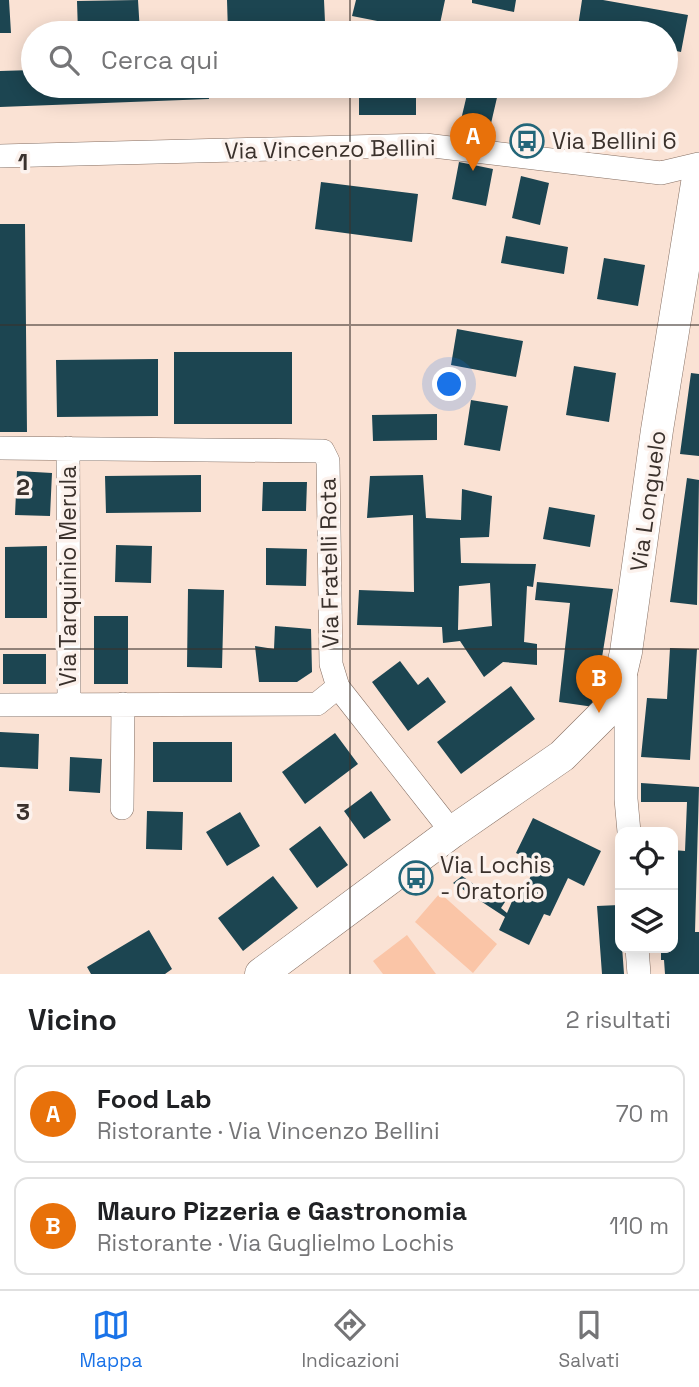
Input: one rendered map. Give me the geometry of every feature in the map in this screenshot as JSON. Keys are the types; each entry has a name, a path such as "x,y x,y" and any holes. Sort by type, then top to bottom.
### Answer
{"street":[{"name":"Via Vincenzo Bellini","path":"0,156 425,145 661,173 699,164"},
{"name":"Via Longuelo","path":"629,827 626,799 626,652 657,430 699,172"},
{"name":"Via Fratelli Rota","path":"0,448 323,451 328,461 331,664 338,687 452,832"},
{"name":"Via Tarquinio Merula","path":"68,448 69,704"},
{"path":"562,756 608,710 616,695 626,652"},
{"name":"Via Tarquinio Merula","path":"0,705 317,704 338,687"},
{"path":"122,808 123,704"},
{"path":"261,974 452,832 562,756 595,739 606,741 618,752 626,799"},
{"path":"637,953 639,974"}],"shaded area":[{"path":"440,893 497,944 473,973 415,922"},
{"path":"407,935 436,974 383,974 373,961"}],"building":[{"path":"0,0 9,0 11,33 0,33"},
{"path":"138,0 139,21 78,21 77,1"},
{"path":"227,0 324,0 325,21 228,21"},
{"path":"356,0 445,0 441,21 377,21 352,16"},
{"path":"472,0 516,0 514,12 472,3"},
{"path":"582,0 603,0 688,15 681,52 678,51 678,21 579,21"},
{"path":"21,70 21,98 209,99 0,107 0,71"},
{"path":"359,98 416,98 416,115 359,115"},
{"path":"466,98 497,98 489,132 460,124"},
{"path":"459,162 493,169 486,206 452,199"},
{"path":"521,176 549,183 540,225 512,218"},
{"path":"321,182 418,194 412,242 315,229"},
{"path":"0,224 25,224 27,432 0,432"},
{"path":"506,236 568,247 564,274 501,263"},
{"path":"604,258 645,265 638,306 597,299"},
{"path":"457,329 523,341 516,377 451,365"},
{"path":"174,352 292,352 292,424 174,424"},
{"path":"158,359 158,416 57,417 56,360"},
{"path":"574,366 616,373 609,422 566,415"},
{"path":"691,373 699,374 699,456 680,454"},
{"path":"471,400 508,406 500,451 464,445"},
{"path":"437,414 437,440 373,441 372,415"},
{"path":"17,471 52,473 50,516 15,515"},
{"path":"201,475 201,512 106,513 105,476"},
{"path":"423,475 426,518 461,520 462,489 492,496 489,537 460,538 461,563 536,564 533,587 527,586 524,642 537,644 537,665 503,662 484,677 460,641 443,643 442,627 357,625 359,590 414,592 413,515 367,518 370,476","holes":["490,583 492,626 458,630 459,586"]},
{"path":"687,478 699,480 697,605 670,602"},
{"path":"263,482 307,482 306,511 262,511"},
{"path":"549,507 595,515 590,547 543,539"},
{"path":"116,545 152,546 151,583 115,582"},
{"path":"47,546 47,618 5,618 5,547"},
{"path":"266,548 307,549 306,586 266,585"},
{"path":"537,582 613,589 594,707 559,702 570,603 535,600"},
{"path":"188,589 224,590 222,668 187,667"},
{"path":"94,616 128,616 128,684 94,684"},
{"path":"275,626 311,629 312,672 297,682 259,682 255,646 274,649"},
{"path":"670,648 697,649 690,760 641,757 647,698 667,699"},
{"path":"3,654 46,654 46,684 3,684"},
{"path":"400,661 418,685 428,677 446,702 408,731 372,682"},
{"path":"511,686 535,719 461,774 437,742"},
{"path":"0,732 39,734 38,769 0,767"},
{"path":"335,733 358,764 305,804 282,772"},
{"path":"153,742 232,742 232,782 153,782"},
{"path":"70,757 102,759 100,793 69,791"},
{"path":"641,783 699,787 695,932 699,932 699,974 665,974 664,960 661,960 661,953 678,953 678,850 685,851 687,802 641,802"},
{"path":"371,791 391,820 364,839 344,811"},
{"path":"147,811 183,812 182,850 146,849"},
{"path":"240,812 260,846 227,866 206,832"},
{"path":"533,818 601,851 584,886 568,878 550,916 544,914 529,945 499,930 505,917 453,883 462,876 479,888 481,885 505,902 501,908 507,913 513,899 519,901 537,863 516,853"},
{"path":"320,826 348,865 317,888 289,849"},
{"path":"273,876 298,908 243,951 218,918"},
{"path":"615,905 615,953 622,953 624,974 602,974 597,906"},
{"path":"149,930 172,969 165,974 91,974 87,967"}],"place":[{"name":"Via Bellini 6","path":"527,141"},
{"name":"Food Lab","path":"473,171"},
{"name":"Mauro Pizzeria e Gastronomia","path":"599,713"},
{"name":"Via Lochis - Oratorio","path":"416,878"}]}
